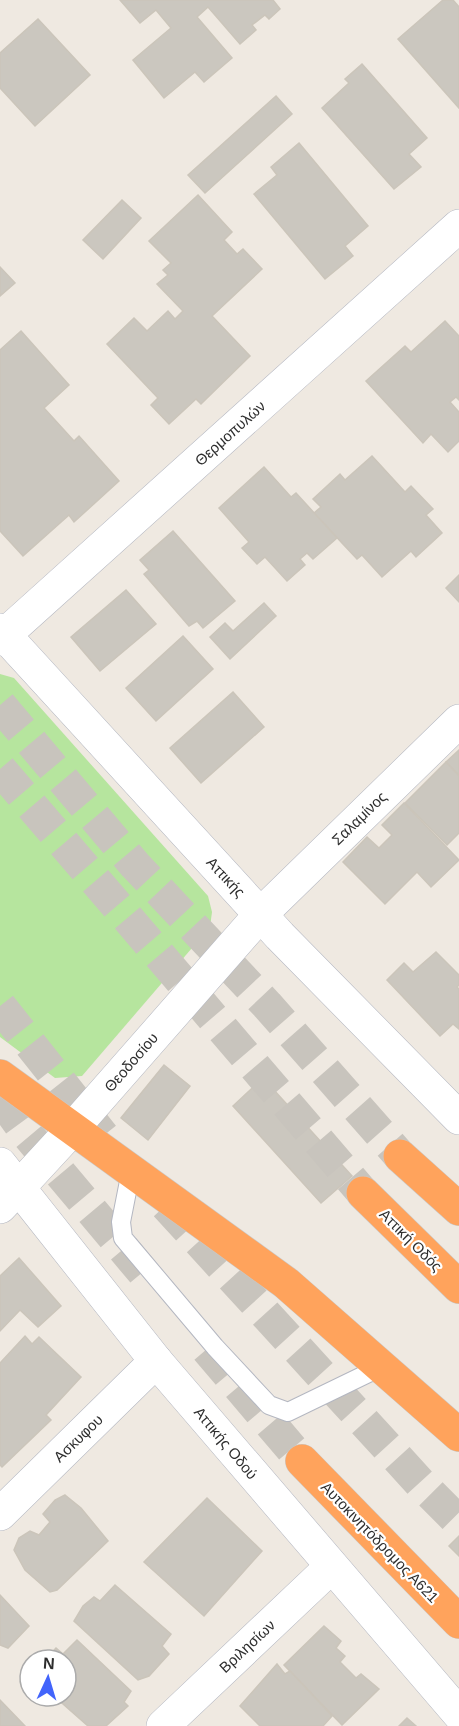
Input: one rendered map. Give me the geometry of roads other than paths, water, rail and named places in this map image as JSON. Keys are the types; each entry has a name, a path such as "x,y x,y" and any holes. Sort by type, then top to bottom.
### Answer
{"highway":[{"path":"0,1076 286,1283 459,1435"},
{"path":"400,1156 459,1209"},
{"name":"Αττική Οδός","path":"363,1193 459,1287"},
{"name":"Αυτοκινητόδρομος Α621","path":"302,1461 459,1622"}],"street":[{"name":"Θερμοπυλών","path":"2,635 459,226"},
{"name":"Αττικής","path":"2,635 260,915 455,1106"},
{"name":"Σαλαμίνος","path":"260,915 459,721"},
{"name":"Θεοδοσίου","path":"6,1186 72,1130 260,915"},
{"name":"Αττικής Οδού","path":"6,1186 459,1714"},
{"name":"Ασκυφου","path":"0,1514 156,1361"},
{"name":"Βριλησίων","path":"163,1726 332,1567"}],"lane":[{"path":"131,1171 121,1222 123,1238 215,1347 269,1405 288,1412 383,1366"}],"tunnel":[{"path":"0,705 135,865 267,1005 400,1156"},
{"path":"0,769 363,1193"},
{"path":"0,1006 103,1136"},
{"path":"0,1097 27,1134 143,1272"},
{"path":"166,1205 421,1484 459,1522"},
{"path":"207,1349 302,1461"}]}
